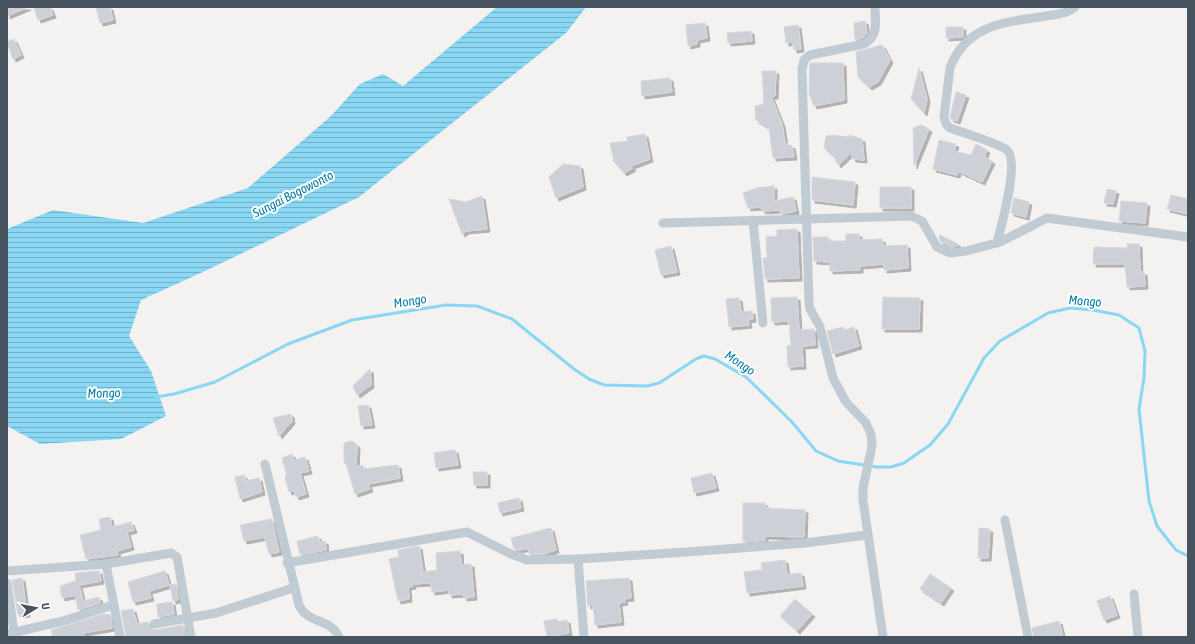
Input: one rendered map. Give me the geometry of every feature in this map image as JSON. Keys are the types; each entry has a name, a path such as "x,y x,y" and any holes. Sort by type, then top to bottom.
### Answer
{"street":[{"path":"875,7 876,31 869,42 810,55 802,65 810,309 820,327 826,358 833,378 846,402 866,423 871,434 872,446 863,488 867,534 883,637"},
{"path":"998,243 1010,178 1011,157 1005,149 950,128 946,124 944,117 950,68 967,42 983,30 998,23 1064,13 1075,7"},
{"path":"663,223 910,216 922,221 934,244 940,250 958,252 998,243 1044,219 1051,218 1188,237"},
{"path":"752,220 763,323"},
{"path":"265,464 293,588 303,613 331,626 339,637"},
{"path":"1005,520 1028,637"},
{"path":"288,563 467,532 524,560 578,559 805,543 867,534"},
{"path":"7,571 106,564 173,554 177,557 191,637"},
{"path":"578,559 584,637"},
{"path":"106,564 120,637"},
{"path":"7,583 10,633 63,621 113,605"},
{"path":"154,624 188,619 235,608 293,588"},
{"path":"1134,594 1138,637"}],"water":[{"name":"Sungai Bogowonto","path":"497,7 586,7 566,33 359,197 141,300 129,336 151,371 166,416 121,439 40,444 7,426 7,229 53,210 143,223 248,188 331,116 360,84 383,74 403,86"}],"building":[{"path":"7,7 28,7 7,16"},
{"path":"34,7 50,7 53,15 38,20"},
{"path":"96,7 110,7 113,20 100,23"},
{"path":"865,21 867,34 862,38 855,40 854,23"},
{"path":"705,23 707,38 697,40 697,44 688,46 686,25"},
{"path":"798,25 801,49 794,50 793,42 786,43 784,27"},
{"path":"946,27 963,27 963,37 946,38"},
{"path":"751,31 752,41 728,43 727,33"},
{"path":"14,39 21,55 13,59 7,42"},
{"path":"882,45 890,60 878,82 869,87 858,77 856,52"},
{"path":"810,63 843,63 844,100 814,106 809,93"},
{"path":"919,68 927,99 924,113 911,99"},
{"path":"762,71 776,71 775,96 771,96 782,124 785,143 792,146 794,157 773,158 769,128 756,120 755,106 764,104"},
{"path":"670,78 672,92 642,96 641,81"},
{"path":"956,92 966,95 957,121 951,119 950,117"},
{"path":"921,125 929,129 914,166 913,128"},
{"path":"645,134 650,159 631,166 633,168 624,173 614,162 610,143 628,141 627,137"},
{"path":"834,135 849,137 849,135 862,139 864,160 853,159 851,153 838,165 834,157 824,148 826,136"},
{"path":"939,140 956,144 954,151 971,155 976,144 987,150 984,157 992,161 982,182 958,171 957,175 933,169"},
{"path":"563,164 580,166 583,187 556,198 549,177"},
{"path":"812,177 855,182 853,205 812,200"},
{"path":"774,186 774,201 793,197 796,211 781,214 780,210 763,211 760,207 748,208 743,193 757,188"},
{"path":"880,187 911,187 911,208 880,208"},
{"path":"1107,189 1116,191 1113,204 1104,203"},
{"path":"1171,195 1188,199 1188,214 1167,209"},
{"path":"482,196 487,229 466,231 462,234 449,199 466,202"},
{"path":"1014,198 1029,202 1026,217 1011,213"},
{"path":"1121,201 1147,203 1145,223 1119,221"},
{"path":"797,229 799,278 765,279 763,258 767,258 766,237 777,236 777,230"},
{"path":"846,234 859,234 859,240 882,239 883,246 907,245 908,268 884,270 884,264 860,266 860,270 830,271 830,262 814,261 813,237 828,237 828,241 846,241"},
{"path":"940,235 958,244 957,246 951,247 941,242 939,238"},
{"path":"1127,244 1139,244 1140,272 1144,272 1145,286 1127,287 1125,264 1093,264 1094,247 1128,248"},
{"path":"671,246 677,272 661,275 655,250"},
{"path":"797,297 799,330 814,329 815,345 802,346 803,366 788,367 787,346 791,346 789,321 772,322 771,298"},
{"path":"883,297 920,298 919,329 882,329"},
{"path":"739,298 741,312 752,311 753,319 748,320 749,325 729,327 726,299"},
{"path":"843,327 844,330 854,327 859,346 833,354 827,331"},
{"path":"370,369 371,385 357,395 353,386"},
{"path":"368,405 372,425 361,426 358,406"},
{"path":"291,414 292,421 279,436 273,418"},
{"path":"352,441 357,445 356,467 363,465 364,469 398,465 400,478 368,484 370,489 355,494 346,463 344,463 344,443"},
{"path":"455,450 458,465 436,468 434,453"},
{"path":"292,454 294,460 305,457 309,471 300,473 306,494 296,497 294,490 289,492 285,477 287,476 282,458"},
{"path":"473,472 487,472 487,485 474,485"},
{"path":"712,473 716,488 694,493 691,478"},
{"path":"244,475 245,481 259,478 262,492 240,499 235,477"},
{"path":"519,498 521,508 500,513 498,503"},
{"path":"743,503 765,503 765,508 805,510 804,537 765,536 765,540 743,542"},
{"path":"110,517 112,527 131,522 134,530 127,532 131,547 117,551 118,555 86,559 80,535 101,530 99,519"},
{"path":"272,519 279,552 269,554 265,537 244,541 240,525"},
{"path":"551,528 556,550 544,554 529,554 528,548 519,550 514,549 511,538"},
{"path":"979,528 990,529 988,558 978,558"},
{"path":"318,536 319,542 325,541 326,550 300,555 297,541"},
{"path":"419,546 423,572 437,570 436,553 460,551 461,565 471,564 474,597 464,598 463,594 449,595 449,590 432,592 431,583 412,584 413,586 408,587 409,599 398,601 389,559 399,557 398,550"},
{"path":"785,560 787,575 801,573 803,586 747,593 744,572 762,570 761,563"},
{"path":"99,571 101,581 79,585 83,601 99,597 100,603 78,610 75,595 62,598 60,586 76,581 75,573"},
{"path":"165,571 169,585 149,591 151,598 133,602 128,582"},
{"path":"930,574 951,588 941,603 920,589"},
{"path":"22,578 27,614 18,615 12,580"},
{"path":"629,578 631,598 624,599 625,602 619,603 621,622 595,625 593,605 588,606 586,581"},
{"path":"176,584 178,600 173,601 170,585"},
{"path":"1110,596 1117,615 1104,620 1097,601"},
{"path":"795,599 812,614 797,631 780,616"},
{"path":"172,602 174,614 158,617 157,604"},
{"path":"133,609 137,624 148,622 149,628 155,630 183,625 185,637 126,637 121,611"},
{"path":"103,614 110,615 112,628 83,633 84,637 53,637 51,630"},
{"path":"557,619 558,622 567,620 569,633 547,637 544,621"},
{"path":"1059,621 1063,637 1034,637 1032,628"}],"waterway":[{"name":"Mongo","path":"156,397 174,394 215,382 288,344 352,320 446,305 477,306 512,319 574,369 589,379 604,385 647,386 659,383 696,359 704,356 715,359 746,377 792,422 816,451 838,461 877,467 891,467 904,463 930,445 948,424 984,358 1000,341 1048,313 1070,308 1093,310 1119,315 1139,328 1145,351 1144,378 1139,409 1149,501 1157,526 1176,550 1188,556"}]}
